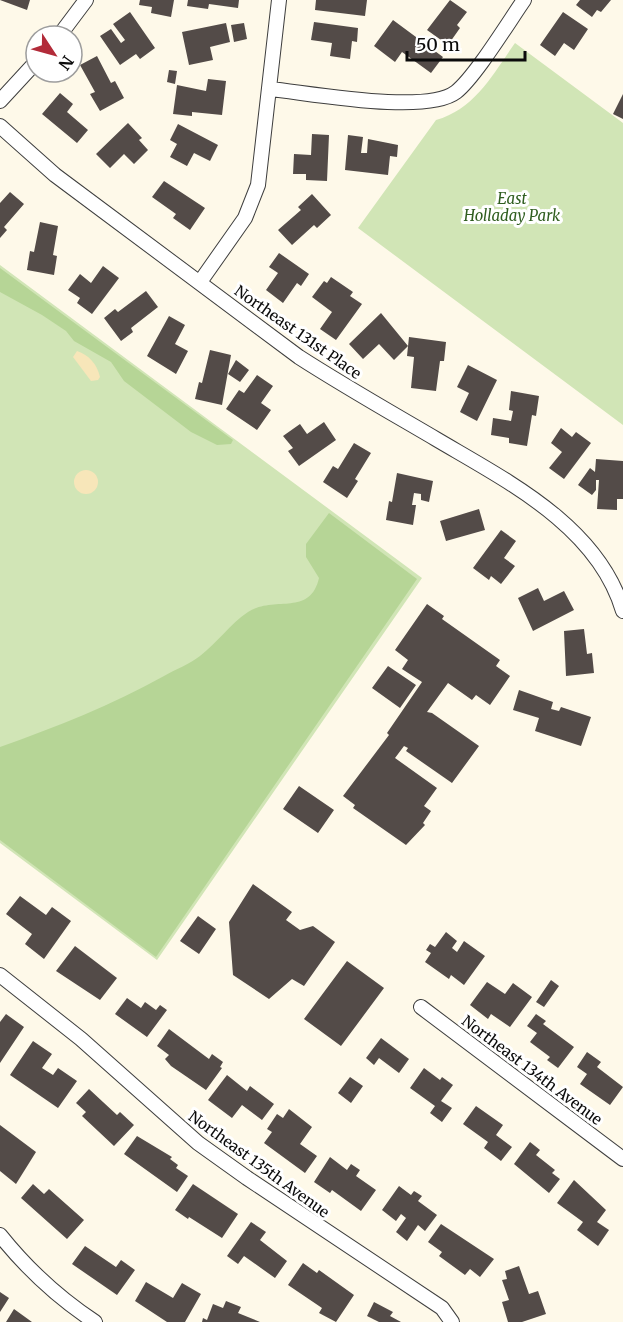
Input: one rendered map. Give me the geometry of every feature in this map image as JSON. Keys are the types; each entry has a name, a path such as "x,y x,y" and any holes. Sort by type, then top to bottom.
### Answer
{"street":[{"path":"68,24 86,0"},
{"path":"200,282 245,218 258,185 279,0"},
{"path":"270,88 405,103 429,103 457,92 524,0"},
{"path":"0,101 24,75"},
{"name":"Northeast 131st Place","path":"0,126 55,175 339,383 494,473 550,512 580,540 605,570 623,611"},
{"name":"Northeast 135th Avenue","path":"0,975 81,1039 198,1143 256,1185 442,1308 453,1321"},
{"name":"Northeast 134th Avenue","path":"420,1007 623,1159"},
{"path":"0,1235 49,1289 95,1322"}],"green space":[{"name":"East Holladay Park","path":"515,43 623,123 623,425 358,228 436,120 462,108 472,99 491,78"},
{"path":"0,265 422,578 157,960 0,843"},
{"path":"0,268 233,440 231,444 217,445 191,432 124,381 111,362 74,341 66,331 42,315 0,292"},
{"path":"329,513 417,579 156,957 0,840 0,747 104,706 187,664 206,651 235,622 258,607 300,601 308,597 319,578 306,557 306,544"}],"sand":[{"path":"77,351 95,364 100,377 98,380 91,381 73,357"},
{"path":"86,470 94,474 98,482 94,490 86,494 78,490 74,482 78,474"}],"building":[{"path":"0,0 30,0 27,10"},
{"path":"140,0 174,0 171,17 151,13 152,7 139,5"},
{"path":"188,0 239,0 238,8 209,4 208,9 187,6"},
{"path":"316,0 367,0 365,16 315,10"},
{"path":"450,0 467,12 457,25 460,28 448,45 427,30"},
{"path":"580,0 611,0 601,12 597,10 592,17 576,5"},
{"path":"130,12 155,48 140,59 136,54 120,65 100,36 111,29 121,43 125,40 113,24"},
{"path":"563,12 588,29 574,50 564,43 555,56 540,45"},
{"path":"393,20 443,57 431,73 402,52 395,62 374,46"},
{"path":"314,22 358,28 357,42 352,41 350,59 330,56 332,43 311,40"},
{"path":"226,23 230,42 210,47 213,60 189,65 182,32"},
{"path":"244,23 247,39 234,42 231,25"},
{"path":"97,56 111,83 115,81 124,98 100,111 90,94 95,92 84,72 84,63"},
{"path":"169,70 177,71 175,84 167,82"},
{"path":"208,79 226,81 222,115 192,112 192,116 173,114 177,85 206,91"},
{"path":"60,93 73,104 67,112 88,130 77,143 42,114"},
{"path":"623,94 623,119 613,114"},
{"path":"128,123 142,138 139,140 148,150 134,164 124,154 110,168 96,154"},
{"path":"178,124 218,145 210,161 194,153 187,166 170,157 177,144 170,140"},
{"path":"312,134 329,135 327,181 306,180 306,174 293,174 294,154 311,155"},
{"path":"348,135 363,137 361,153 367,153 368,139 398,145 397,157 390,156 388,175 345,170"},
{"path":"164,181 205,208 190,230 173,218 176,214 152,197"},
{"path":"10,192 24,204 4,227 7,230 0,238 0,203"},
{"path":"312,194 331,215 317,228 314,225 292,245 278,230 301,210 298,207"},
{"path":"40,222 58,226 53,255 57,256 54,275 27,270 30,251 34,252"},
{"path":"279,253 309,274 301,286 297,283 283,303 266,290 278,273 269,267"},
{"path":"103,266 119,278 92,314 77,303 80,298 68,290 80,274 91,283"},
{"path":"331,277 353,292 350,296 362,304 336,340 320,329 332,312 312,297 324,281 327,283"},
{"path":"146,291 158,307 131,328 133,332 121,341 104,318 115,309 118,312"},
{"path":"381,313 408,346 394,360 379,344 363,359 349,344"},
{"path":"169,316 185,325 175,344 188,351 176,374 147,356"},
{"path":"409,337 446,342 444,361 440,361 436,391 411,388 414,357 407,356"},
{"path":"210,350 231,355 222,405 195,399 199,382 202,383"},
{"path":"236,360 249,370 240,382 228,374"},
{"path":"468,365 497,380 477,421 460,412 469,393 457,387"},
{"path":"257,375 273,386 261,403 271,410 257,430 226,409 239,390 244,393"},
{"path":"511,391 539,396 536,416 532,415 527,446 509,443 509,438 491,435 493,418 511,421 513,411 509,410"},
{"path":"324,422 336,440 299,466 288,451 293,448 283,436 300,424 307,434"},
{"path":"561,428 572,437 576,432 591,443 564,479 549,468 562,452 551,443"},
{"path":"354,443 371,453 355,479 358,481 347,498 323,482 333,466 338,469"},
{"path":"596,459 623,461 623,499 617,499 617,510 597,509 599,480 596,480 596,490 592,495 578,485 590,468 595,472"},
{"path":"397,473 433,481 429,502 421,500 421,494 414,493 412,505 416,505 413,525 386,520"},
{"path":"479,509 485,530 446,541 440,521"},
{"path":"501,530 516,541 504,558 515,566 501,584 491,576 489,580 473,568"},
{"path":"538,588 544,601 564,591 574,610 533,631 518,598"},
{"path":"427,604 444,616 442,619 500,660 496,666 510,676 490,705 476,695 472,700 448,683 427,712 432,713 479,746 452,783 406,751 408,748 404,746 395,758 437,788 424,806 431,811 423,823 425,825 406,845 353,808 355,805 343,796 389,735 387,733 422,682 402,669 408,660 395,650"},
{"path":"584,629 587,654 592,653 594,673 566,676 564,631"},
{"path":"388,666 416,685 400,708 372,688"},
{"path":"519,690 553,702 551,709 559,711 561,707 591,717 581,746 535,731 539,718 513,710"},
{"path":"299,786 334,810 318,833 283,809"},
{"path":"253,884 292,912 286,920 300,930 313,926 335,942 304,986 292,979 269,999 233,975 229,922"},
{"path":"20,896 46,915 52,907 71,921 44,959 25,944 32,934 6,914"},
{"path":"198,916 216,929 199,954 180,941"},
{"path":"446,932 457,941 452,948 457,952 464,941 485,956 464,985 451,975 449,979 425,962 431,953 426,950 430,944 435,947"},
{"path":"75,946 117,978 100,1000 56,971"},
{"path":"347,961 384,988 341,1046 304,1019"},
{"path":"551,980 559,986 544,1007 536,1002"},
{"path":"487,982 505,994 513,983 532,997 510,1027 491,1014 488,1019 470,1005"},
{"path":"127,998 141,1008 145,1002 156,1010 160,1005 167,1010 147,1037 115,1014"},
{"path":"6,1014 24,1027 0,1063 0,1022"},
{"path":"536,1014 546,1021 543,1024 574,1047 558,1068 547,1060 550,1057 530,1042 537,1033 527,1026"},
{"path":"169,1029 209,1059 212,1054 223,1062 220,1067 222,1068 206,1090 171,1066 165,1059 169,1055 157,1046"},
{"path":"381,1038 409,1059 399,1073 379,1058 374,1065 366,1058"},
{"path":"33,1041 52,1054 42,1068 53,1075 58,1068 77,1081 58,1108 10,1075"},
{"path":"587,1052 601,1062 597,1067 623,1087 610,1105 580,1084 587,1074 577,1067"},
{"path":"424,1068 440,1080 442,1077 453,1085 441,1101 452,1108 442,1122 430,1113 435,1106 410,1088"},
{"path":"227,1075 247,1091 250,1086 274,1104 262,1120 242,1105 232,1118 208,1100"},
{"path":"350,1077 363,1086 351,1103 338,1093"},
{"path":"89,1089 117,1115 120,1112 134,1125 114,1146 82,1116 86,1112 76,1103"},
{"path":"476,1106 503,1125 496,1135 512,1147 501,1161 484,1148 488,1142 463,1124"},
{"path":"289,1109 312,1127 300,1144 317,1156 305,1173 264,1143 272,1132 267,1129 277,1114 283,1118"},
{"path":"0,1125 36,1152 16,1184 0,1171"},
{"path":"137,1136 172,1157 170,1159 178,1165 176,1168 188,1176 177,1192 124,1154"},
{"path":"530,1142 540,1150 536,1155 555,1170 552,1173 560,1179 549,1193 514,1164"},
{"path":"330,1157 347,1170 351,1164 360,1170 356,1176 376,1190 361,1211 332,1190 330,1193 314,1182"},
{"path":"574,1180 606,1210 597,1222 609,1230 598,1246 577,1230 583,1222 557,1203"},
{"path":"33,1184 44,1194 49,1189 84,1220 67,1239 21,1198"},
{"path":"193,1184 238,1214 222,1238 175,1210"},
{"path":"399,1186 411,1195 414,1191 422,1196 418,1201 437,1215 425,1231 418,1225 407,1241 396,1232 406,1218 401,1214 396,1221 382,1210"},
{"path":"251,1222 266,1232 260,1240 287,1261 275,1278 244,1256 238,1264 227,1256"},
{"path":"441,1224 494,1259 480,1277 470,1269 465,1275 439,1256 442,1252 428,1242"},
{"path":"85,1246 116,1267 121,1260 135,1270 117,1295 72,1264"},
{"path":"303,1263 317,1273 319,1270 354,1295 336,1322 319,1313 322,1308 288,1285"},
{"path":"519,1266 529,1294 538,1291 546,1314 522,1322 508,1322 502,1302 509,1300 502,1280 507,1279 505,1271"},
{"path":"146,1282 173,1298 182,1283 201,1294 185,1322 167,1322 135,1301"},
{"path":"0,1292 9,1298 0,1312"},
{"path":"226,1301 241,1307 238,1313 260,1322 202,1322 203,1318 207,1320 213,1304 223,1308"},
{"path":"374,1302 393,1312 390,1316 401,1322 379,1322 367,1316"},
{"path":"14,1309 32,1322 6,1322"}]}
